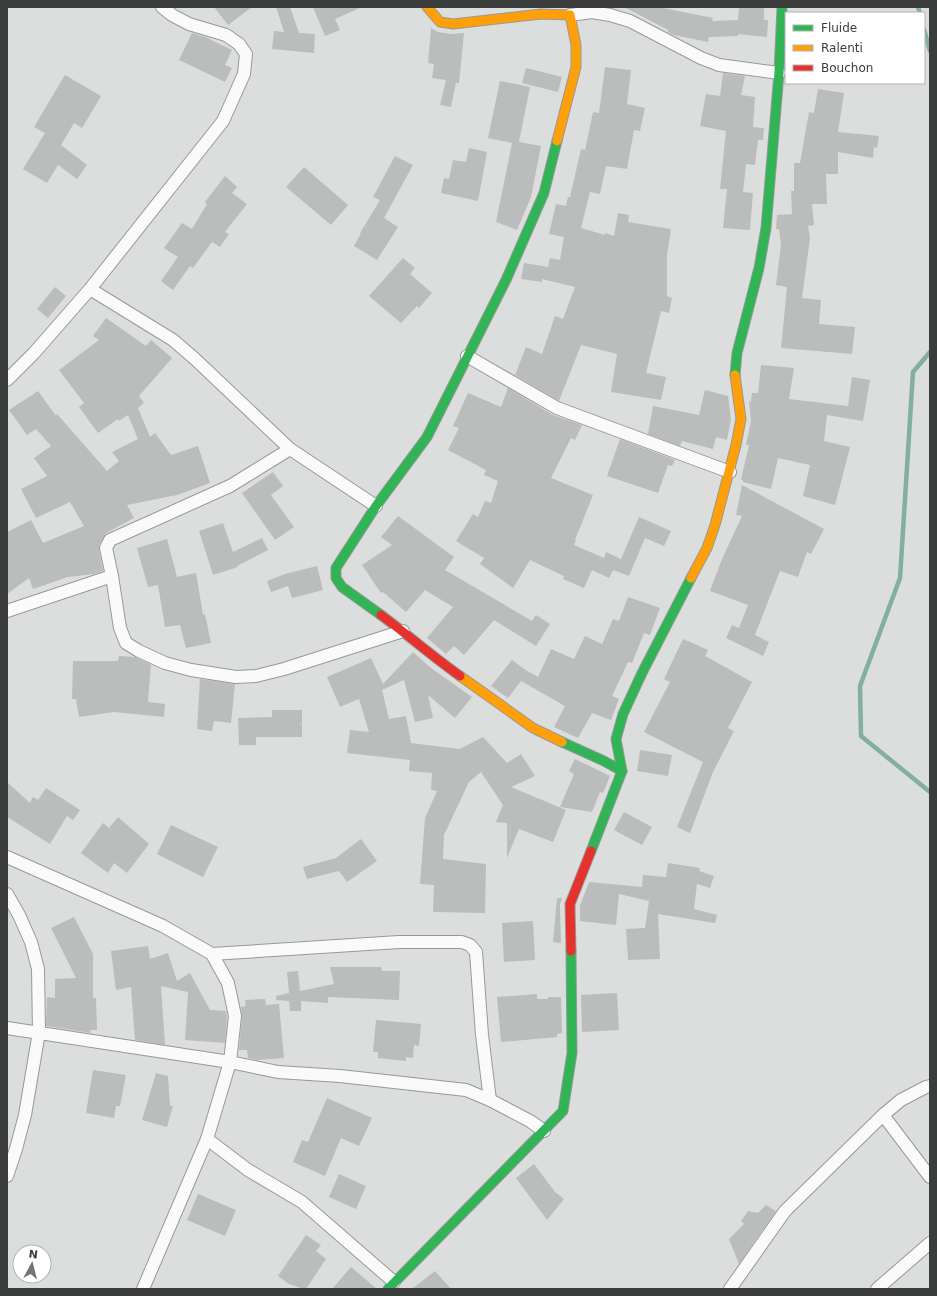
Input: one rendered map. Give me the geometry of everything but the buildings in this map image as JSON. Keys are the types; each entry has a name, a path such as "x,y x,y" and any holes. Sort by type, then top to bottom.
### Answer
{"street":[{"path":"7,380 34,353 90,289 223,121 244,74 246,54 239,44 226,35 189,24 172,15 162,7"},
{"path":"427,7 440,22 453,24 541,14 570,15 592,12 610,15 630,21 701,58 719,65 778,73"},
{"path":"207,1139 248,1170 302,1202 391,1286 563,1111 572,1053 570,904 622,771 616,739 623,714 642,673 707,548 730,472 741,420 736,371 737,353 759,268 766,228 782,7"},
{"path":"570,15 576,45 576,67 544,193 506,280 427,436 376,506 336,568 336,578 342,587 403,631 437,660 533,728 622,771"},
{"path":"90,289 173,340 290,449 376,506"},
{"path":"467,356 557,408 730,472"},
{"path":"290,449 230,486 110,540 106,548 120,628 126,643 165,664 191,670 236,677 256,676 284,669 403,631"},
{"path":"7,611 112,576"},
{"path":"7,857 163,926 212,954 228,983 235,1016 230,1062 207,1139 143,1289"},
{"path":"7,894 19,915 31,942 38,969 39,1032 25,1115 7,1176"},
{"path":"212,954 301,947 399,942 462,942 470,945 476,952 482,1036 490,1100"},
{"path":"7,1028 230,1062 278,1072 340,1076 466,1090 490,1100 530,1121 544,1131"},
{"path":"730,1289 785,1211 883,1115 901,1100 930,1086"},
{"path":"883,1115 930,1177"},
{"path":"877,1289 930,1243"}],"waterway":[{"path":"918,7 920,12"},
{"path":"925,33 930,51"},
{"path":"930,352 913,372 900,578 860,686 861,736 930,792"}],"traffic: fast":[{"path":"735,375 737,353 759,268 766,228 779,73 782,7"},
{"path":"381,615 342,587 336,578 336,568 376,506 427,437 506,280 544,193 557,141"},
{"path":"591,851 622,771 616,739 623,714 642,673 691,578"},
{"path":"562,742 622,771"},
{"path":"388,1289 563,1111 572,1053 571,951"}],"traffic: slow":[{"path":"427,7 440,22 453,24 541,14 570,15 576,45 576,67 557,141"},
{"path":"691,578 707,548 715,525 736,445 741,419 735,375"},
{"path":"460,676 533,728 562,742"}],"traffic: jam":[{"path":"381,615 460,676"},
{"path":"571,951 570,904 591,851"}]}
